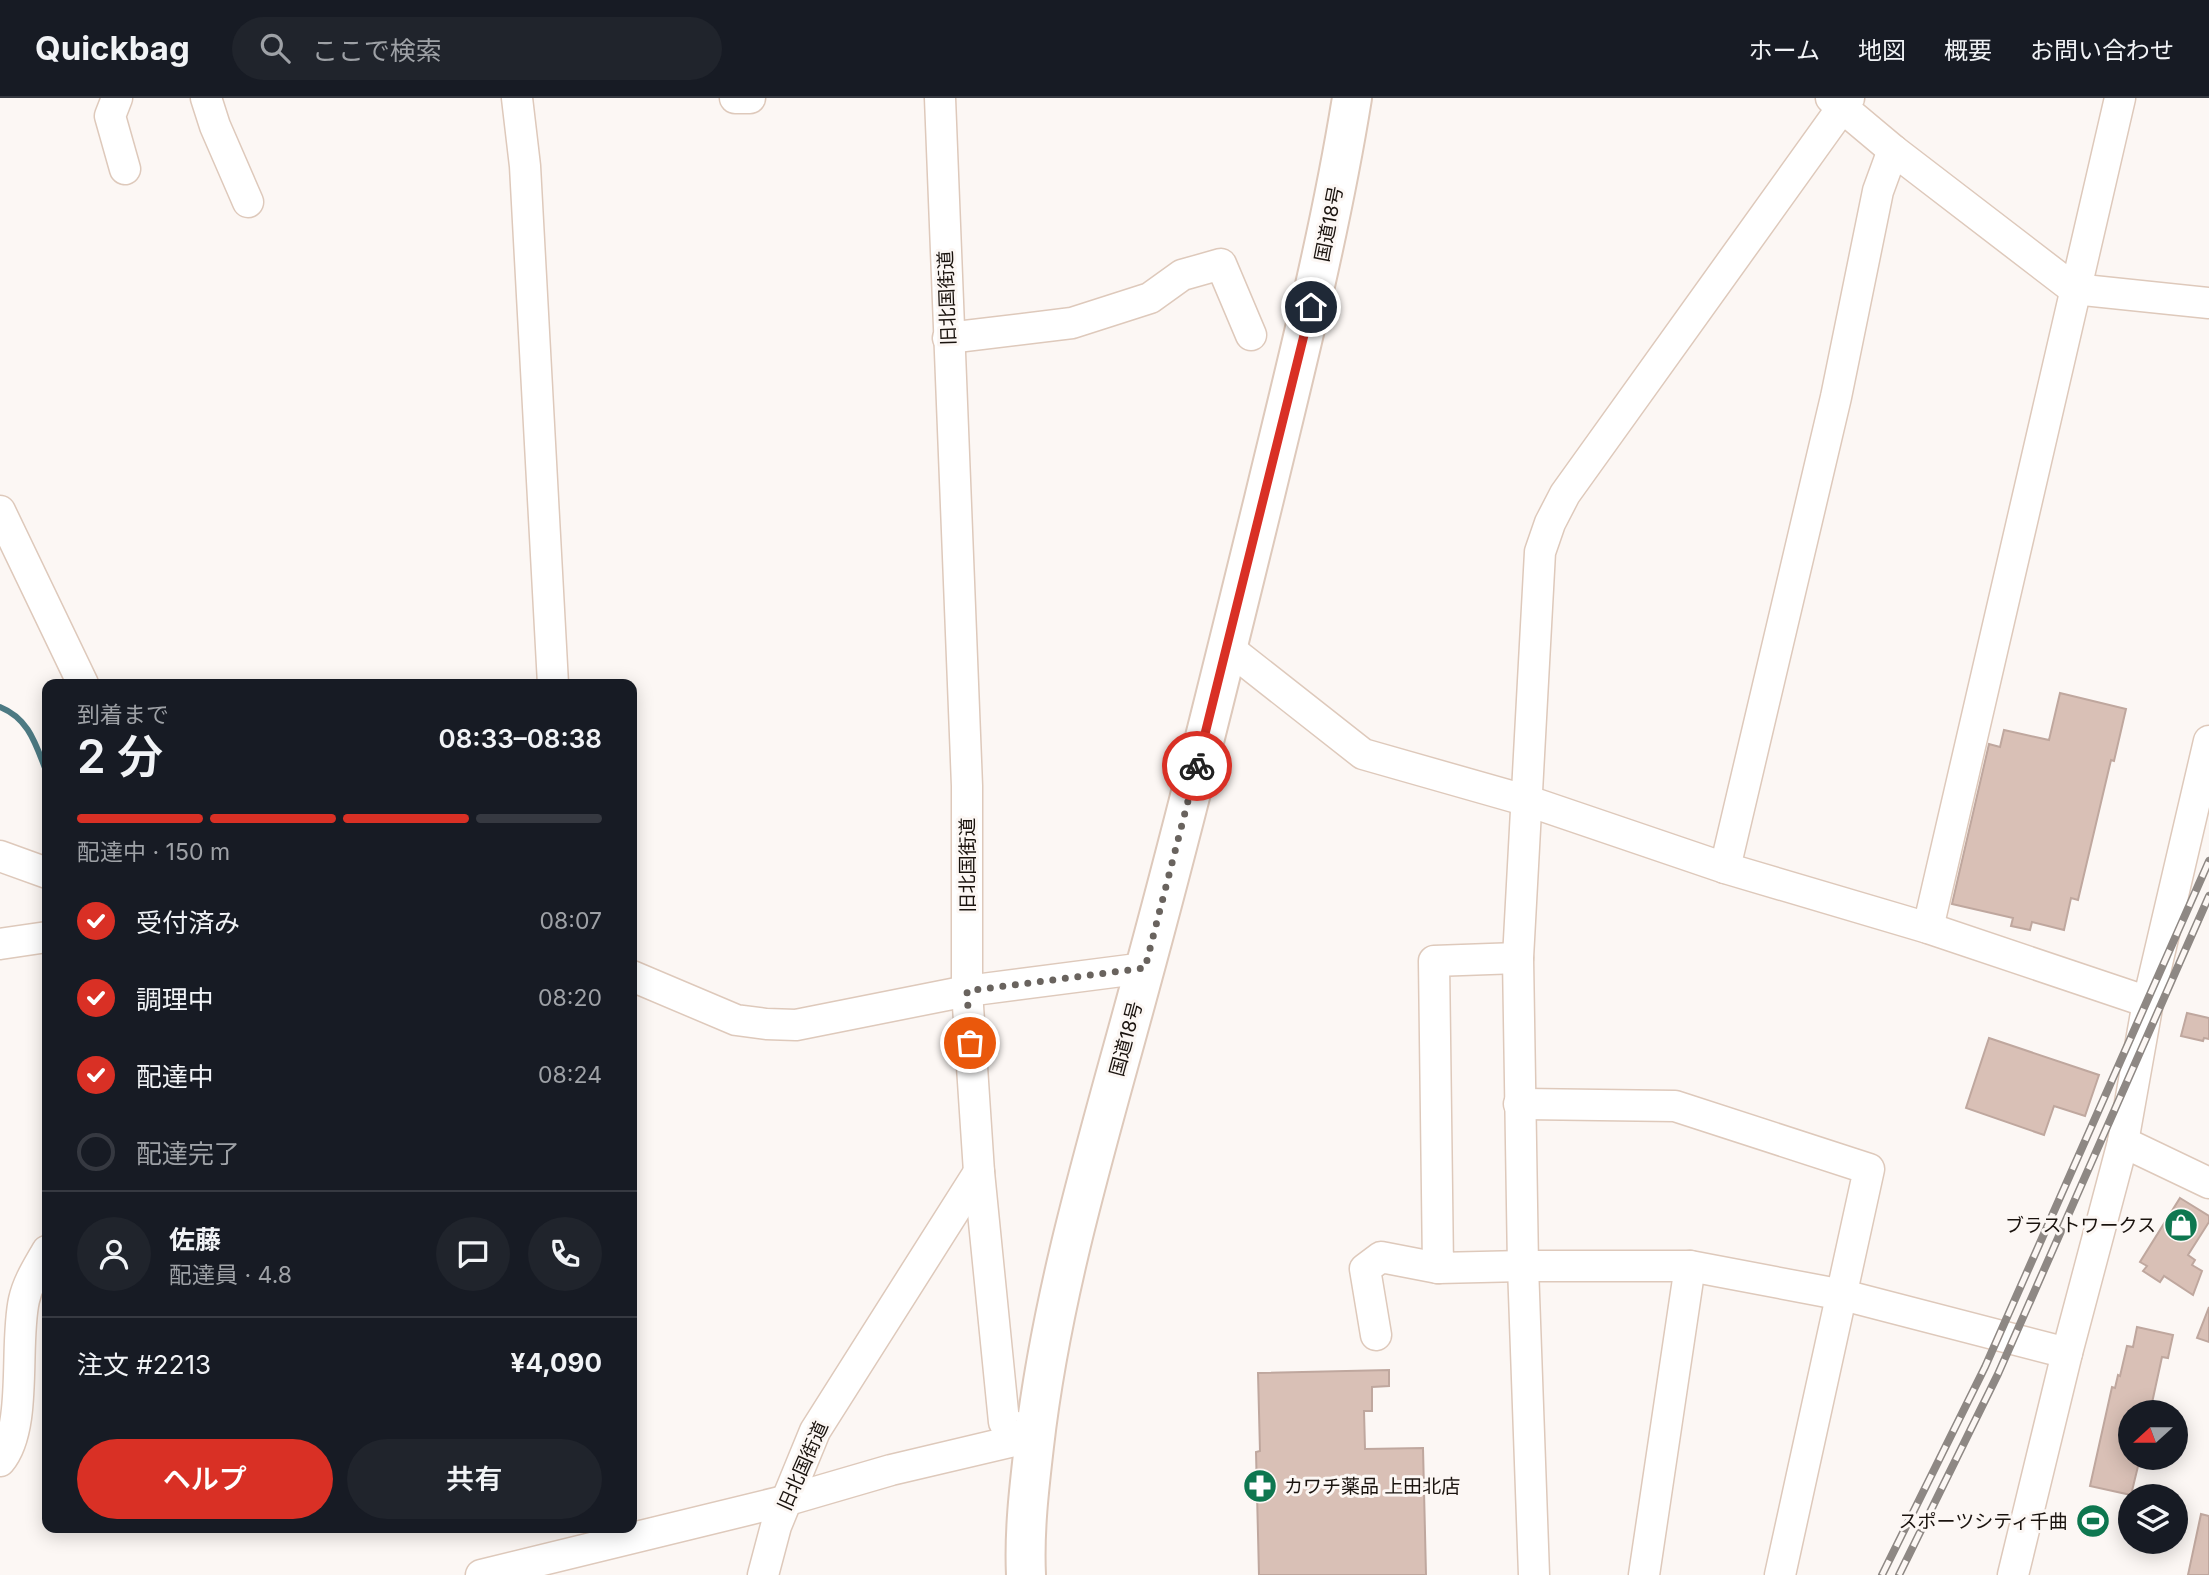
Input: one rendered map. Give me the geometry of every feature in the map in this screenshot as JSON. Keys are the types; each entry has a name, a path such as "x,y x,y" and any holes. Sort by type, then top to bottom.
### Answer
{"highway":[{"name":"国道18号","path":"1026,1575 1028,1500 1053,1322 1227,647 1322,264 1352,98"}],"street":[{"path":"117,98 110,116 125,169"},
{"path":"206,98 215,126 248,202"},
{"path":"517,98 525,166 553,679"},
{"path":"735,98 750,98"},
{"name":"旧北国街道","path":"762,1575 776,1526 815,1431 979,1172 967,991 967,786 940,98"},
{"path":"1928,928 2120,98"},
{"path":"1534,1575 1523,1266 1518,958 1540,552 1550,523 1575,480 1841,101 1894,150 2074,289 2209,303"},
{"path":"1726,868 1836,397 1878,191 1894,150"},
{"path":"948,338 1072,323 1150,298 1182,275 1221,264 1251,335"},
{"path":"0,511 81,679"},
{"path":"1227,647 1363,754 1528,801 1726,868 1928,928 2148,1002"},
{"path":"2012,1575 2123,1142 2148,1002 2209,741"},
{"path":"0,856 42,871"},
{"path":"0,944 42,938"},
{"path":"1438,1268 1434,961 1518,958"},
{"path":"637,978 736,1020 796,1025 967,991 1145,968"},
{"path":"1519,1104 1675,1106 1869,1169 1780,1575"},
{"path":"2123,1142 2209,1183"},
{"path":"979,1172 1004,1422 1035,1436"},
{"path":"1376,1335 1365,1269 1381,1257 1438,1268 1690,1266 1843,1295 2067,1353"},
{"path":"0,1461 14,1437 11,1330 42,1260"},
{"path":"1644,1575 1690,1266"},
{"path":"481,1575 1035,1436"}],"building":[{"path":"2060,693 2126,709 2114,761 2111,760 2078,900 2071,898 2064,930 2032,922 2030,930 2011,926 2013,918 1952,904 1989,744 2000,747 2004,730 2049,740"},
{"path":"2187,1013 2209,1018 2209,1039 2204,1038 2203,1041 2181,1036"},
{"path":"1989,1038 2099,1075 2085,1116 2054,1106 2044,1135 1966,1108"},
{"path":"2180,1198 2209,1216 2209,1222 2188,1255 2195,1260 2192,1265 2202,1271 2193,1295 2164,1276 2160,1282 2143,1271 2147,1266 2140,1262"},
{"path":"2209,1307 2209,1342 2197,1338"},
{"path":"2137,1327 2173,1335 2168,1358 2162,1357 2153,1400 2118,1400 2118,1470 2137,1470 2134,1484 2118,1484 2118,1492 2090,1486 2112,1387 2115,1388 2118,1375 2120,1376 2127,1346 2133,1347"},
{"path":"1389,1370 1389,1386 1372,1387 1372,1411 1364,1411 1365,1449 1423,1448 1426,1575 1259,1575 1256,1452 1260,1451 1258,1373"},
{"path":"2201,1514 2209,1516 2209,1575 2188,1575"}],"waterway":[{"path":"0,707 25,726 42,760"}],"railway":[{"path":"1882,1575 1985,1367 2209,861"},
{"path":"1899,1575 1998,1374 2209,896"}],"way so far":[{"path":"970,1043 967,991 1145,968 1197,766"}],"place":[{"name":"ブラストワークス","path":"2181,1225"},
{"name":"カワチ薬品 上田北店","path":"1260,1486"},
{"name":"スポーツシティ千曲","path":"2093,1521"}],"route":[{"path":"1197,766 1311,307"}]}
